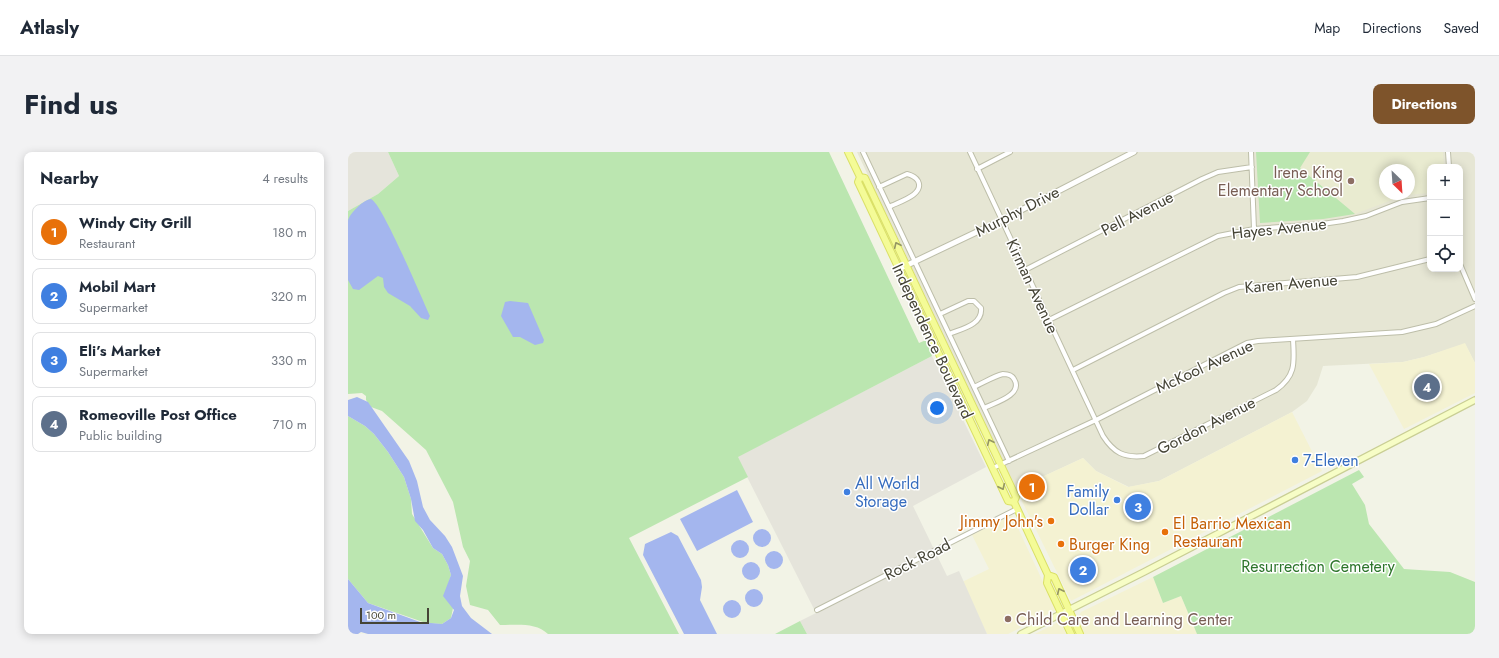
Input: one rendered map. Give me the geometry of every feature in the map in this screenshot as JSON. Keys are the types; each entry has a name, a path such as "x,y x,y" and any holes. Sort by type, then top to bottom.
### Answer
{"main road":[{"name":"Independence Boulevard","path":"848,152 860,177 858,182 1008,501 1014,502"},
{"name":"Independence Boulevard","path":"860,177 865,178 1016,497 1014,502 1048,575 1047,582 1071,634"},
{"path":"1021,634 1144,572 1475,400"},
{"name":"Independence Boulevard","path":"1048,575 1054,577 1080,634"}],"street":[{"path":"863,152 1009,461"},
{"name":"Kirman Avenue","path":"970,152 1096,420"},
{"path":"978,169 1010,152"},
{"name":"Murphy Drive","path":"899,269 1002,220 1134,152"},
{"path":"1251,152 1254,229"},
{"path":"1448,152 1449,164"},
{"name":"Pell Avenue","path":"1025,270 1202,178 1218,172 1252,167"},
{"path":"879,187 907,174 912,175 918,181 919,186 915,194 889,207"},
{"name":"Hayes Avenue","path":"1049,320 1209,239 1229,233 1254,229 1344,221 1366,216 1402,202 1427,198"},
{"name":"Karen Avenue","path":"1073,370 1224,293 1239,287 1344,279 1384,272 1427,260"},
{"path":"1463,271 1475,299"},
{"path":"940,314 968,301 974,301 981,308 982,314 976,322 949,334"},
{"name":"McKool Avenue","path":"993,468 1096,420 1243,345 1258,341 1402,332 1436,324 1475,306"},
{"name":"Gordon Avenue","path":"1096,420 1108,444 1118,453 1131,457 1144,456 1282,386 1290,376 1293,367 1293,339"},
{"path":"974,387 1003,374 1008,374 1014,378 1016,384 1015,391 1011,395 984,408"},
{"name":"Rock Road","path":"817,610 1017,509"}],"shaded area":[{"path":"348,152 388,152 399,176 378,194 348,211"},
{"path":"857,152 1475,152 1475,363 1465,344 1403,362 1323,366 1317,385 1307,401 1292,412 1159,481 1129,487 1096,471 1083,458 1016,489"},
{"name":"Irene King Elementary School","path":"1310,152 1443,152 1444,164 1427,164 1427,193 1415,194 1415,164 1379,164 1379,200 1392,200 1355,214 1299,168"},
{"path":"1465,343 1475,363 1475,393 1404,429 1369,364 1403,362 1424,357"},
{"name":"All World Storage","path":"932,356 986,467 913,506 947,576 959,571 987,634 807,634 800,621 816,613 737,457"},
{"path":"1292,412 1322,471 1071,601 1016,489 1083,458 1096,471 1128,487 1159,481"},
{"path":"1012,515 1056,610 1008,634 987,634 962,582 989,569 972,535"},
{"path":"1153,577 1163,603 1181,596 1197,634 1081,634 1076,621 1081,612"},
{"path":"1060,621 1066,634 1035,634"}],"green space":[{"path":"388,152 829,152 919,343 926,340 932,356 738,457 748,477 629,538 679,634 548,634 543,630 532,626 500,625 488,610 470,605 466,586 470,561 463,547 453,502 426,450 382,411 371,407 366,400 366,396 362,393 348,394 348,211 378,194 399,176"},
{"path":"1256,152 1310,152 1300,168 1355,214 1323,219 1260,223"},
{"path":"348,416 365,426 374,434 388,452 404,477 411,499 412,514 433,548 442,554 448,565 451,575 448,585 453,608 451,618 442,624 426,623 368,603 348,579"},
{"name":"Resurrection Cemetery","path":"1359,470 1364,477 1352,484 1365,505 1369,524 1404,569 1450,572 1475,582 1475,634 1197,634 1181,596 1163,603 1153,577"},
{"path":"800,621 807,634 775,634"}],"water":[{"path":"371,199 384,217 402,253 430,316 428,320 421,318 410,306 388,293 384,287 383,278 378,276 359,290 353,289 348,280 348,221 357,207 365,201"},
{"path":"510,301 528,303 544,340 543,343 535,345 520,337 513,337 501,316 505,302"},
{"path":"357,397 368,402 409,461 417,481 423,507 430,520 445,536 452,547 463,576 460,596 462,606 471,618 492,634 368,634 361,632 358,634 348,634 348,579 368,603 420,622 442,624 451,618 454,610 443,596 451,575 448,565 442,554 433,548 423,530 415,521 411,499 404,477 374,434 365,426 348,416 348,400"},
{"path":"737,490 753,522 697,551 680,519"},
{"path":"762,529 768,532 771,538 768,544 762,547 756,544 753,538 756,532"},
{"path":"671,532 678,536 701,580 702,587 700,600 717,634 684,634 643,555 645,544"},
{"path":"740,540 746,543 749,549 746,555 740,558 734,555 731,549 734,543"},
{"path":"774,551 780,554 783,560 780,566 774,569 768,566 765,560 768,554"},
{"path":"751,562 757,565 760,571 757,577 751,580 745,577 742,571 745,565"},
{"path":"754,589 760,592 763,598 760,604 754,607 748,604 745,598 748,592"},
{"path":"732,600 738,603 741,609 738,615 732,618 726,615 723,609 726,603"}],"place":[{"name":"Irene King Elementary School","path":"1351,181"},
{"name":"Romeoville Post Office","path":"1427,387"},
{"name":"7-Eleven","path":"1295,460"},
{"name":"Windy City Grill","path":"1032,487"},
{"name":"All World Storage","path":"847,492"},
{"name":"Family Dollar","path":"1117,500"},
{"name":"Eli’s Market","path":"1138,507"},
{"name":"Jimmy John's","path":"1051,521"},
{"name":"El Barrio Mexican Restaurant","path":"1165,532"},
{"name":"Burger King","path":"1061,544"},
{"name":"Mobil Mart","path":"1083,570"},
{"name":"Child Care and Learning Center","path":"1008,619"}]}
